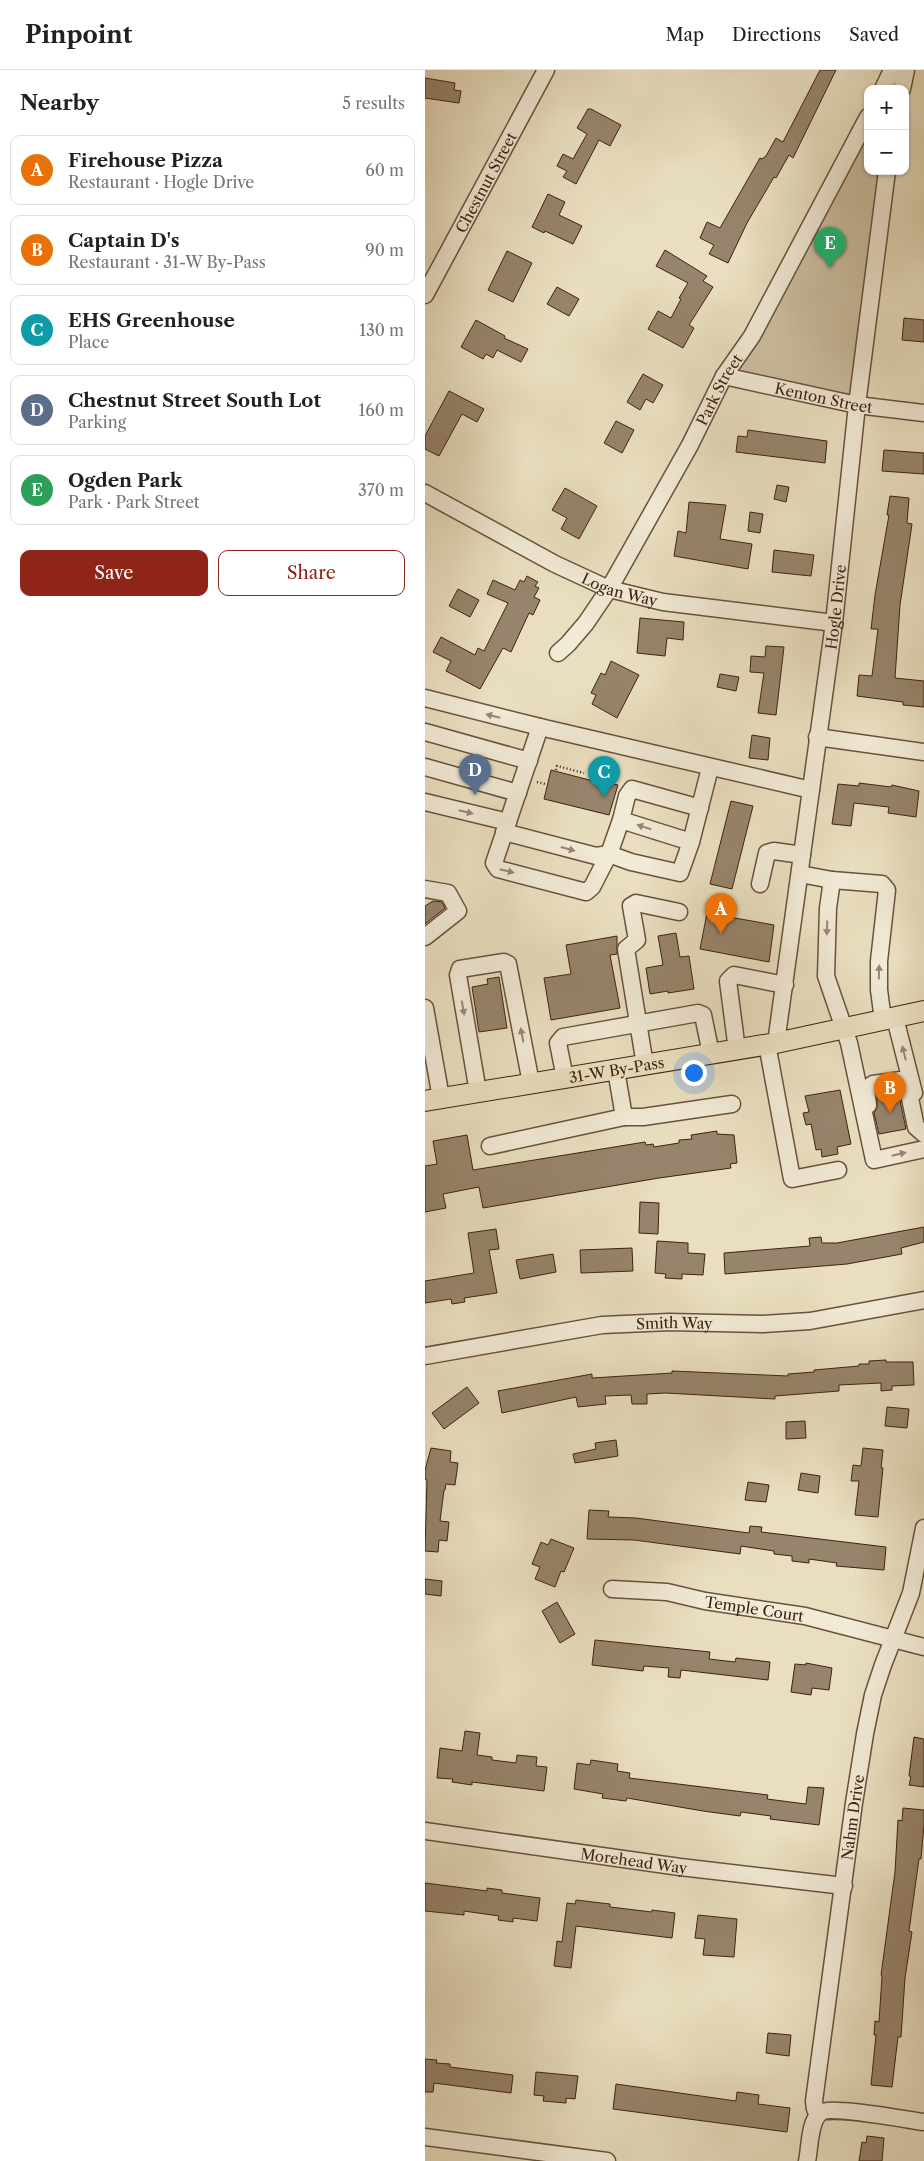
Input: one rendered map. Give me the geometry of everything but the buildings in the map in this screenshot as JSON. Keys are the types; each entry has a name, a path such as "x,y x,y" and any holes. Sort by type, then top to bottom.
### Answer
{"main road":[{"name":"31-W By-Pass","path":"433,1099 772,1044 924,1010"}],"street":[{"name":"Chestnut Street","path":"425,295 545,70"},
{"path":"885,85 892,70"},
{"path":"903,85 906,70"},
{"name":"Park Street","path":"558,653 581,628 609,589 690,446 724,376 752,336 864,125"},
{"name":"Hogle Drive","path":"838,1170 792,1179 772,1044 785,985 803,855 833,623 857,405 886,175"},
{"name":"Kenton Street","path":"724,376 857,405 924,413"},
{"name":"Logan Way","path":"425,493 555,564 609,589 663,602 833,623"},
{"path":"425,698 710,768 811,790"},
{"path":"540,727 495,863 498,869 586,892 592,887 609,854 627,796 632,789 699,808"},
{"path":"425,732 529,761"},
{"path":"817,737 924,752"},
{"path":"425,767 518,793"},
{"path":"425,802 596,856 609,854 631,862 680,873 691,842 710,768"},
{"path":"621,820 691,842"},
{"path":"760,884 767,853 774,850 803,855"},
{"path":"800,874 831,880 882,884 887,890 879,961 879,990 924,1134"},
{"path":"831,880 826,970 829,988 845,1028 873,1160 924,1149"},
{"path":"425,889 448,893 458,911 425,936"},
{"path":"645,1066 626,949 637,940 631,906 636,903 679,912"},
{"path":"478,1092 458,975 460,969 504,962 508,964 531,1083"},
{"path":"737,1050 728,980 734,975 785,985"},
{"path":"425,1008 433,1099"},
{"path":"565,1078 558,1043 563,1036 698,1013 703,1015 711,1054"},
{"path":"616,1070 624,1117"},
{"path":"868,1138 871,1124 865,1089 873,1084 901,1080 907,1084 916,1127 924,1134"},
{"path":"490,1146 624,1117 643,1117 731,1104"},
{"name":"Smith Way","path":"425,1356 591,1327 646,1322 763,1324 810,1321 924,1300"},
{"name":"Nahm Drive","path":"819,2114 815,2109 814,2101 865,1734 873,1696 883,1665 906,1609 916,1576 924,1528"},
{"name":"Temple Court","path":"612,1589 667,1592 705,1601 797,1614 924,1647"},
{"name":"Morehead Way","path":"425,1832 680,1867 844,1886"},
{"path":"807,2161 814,2125 819,2114 825,2110 834,2109 924,2122"},
{"path":"425,2137 607,2161"}],"path":[{"path":"556,770 557,766 584,773"}],"shaded area":[{"path":"864,130 864,175 882,175 852,395 849,397 738,371 737,365"}],"place":[{"name":"Ogden Park","path":"830,268"},
{"name":"Chestnut Street South Lot","path":"475,795"},
{"name":"EHS Greenhouse","path":"604,797"},
{"name":"Firehouse Pizza","path":"721,934"},
{"name":"Captain D's","path":"890,1113"}]}
